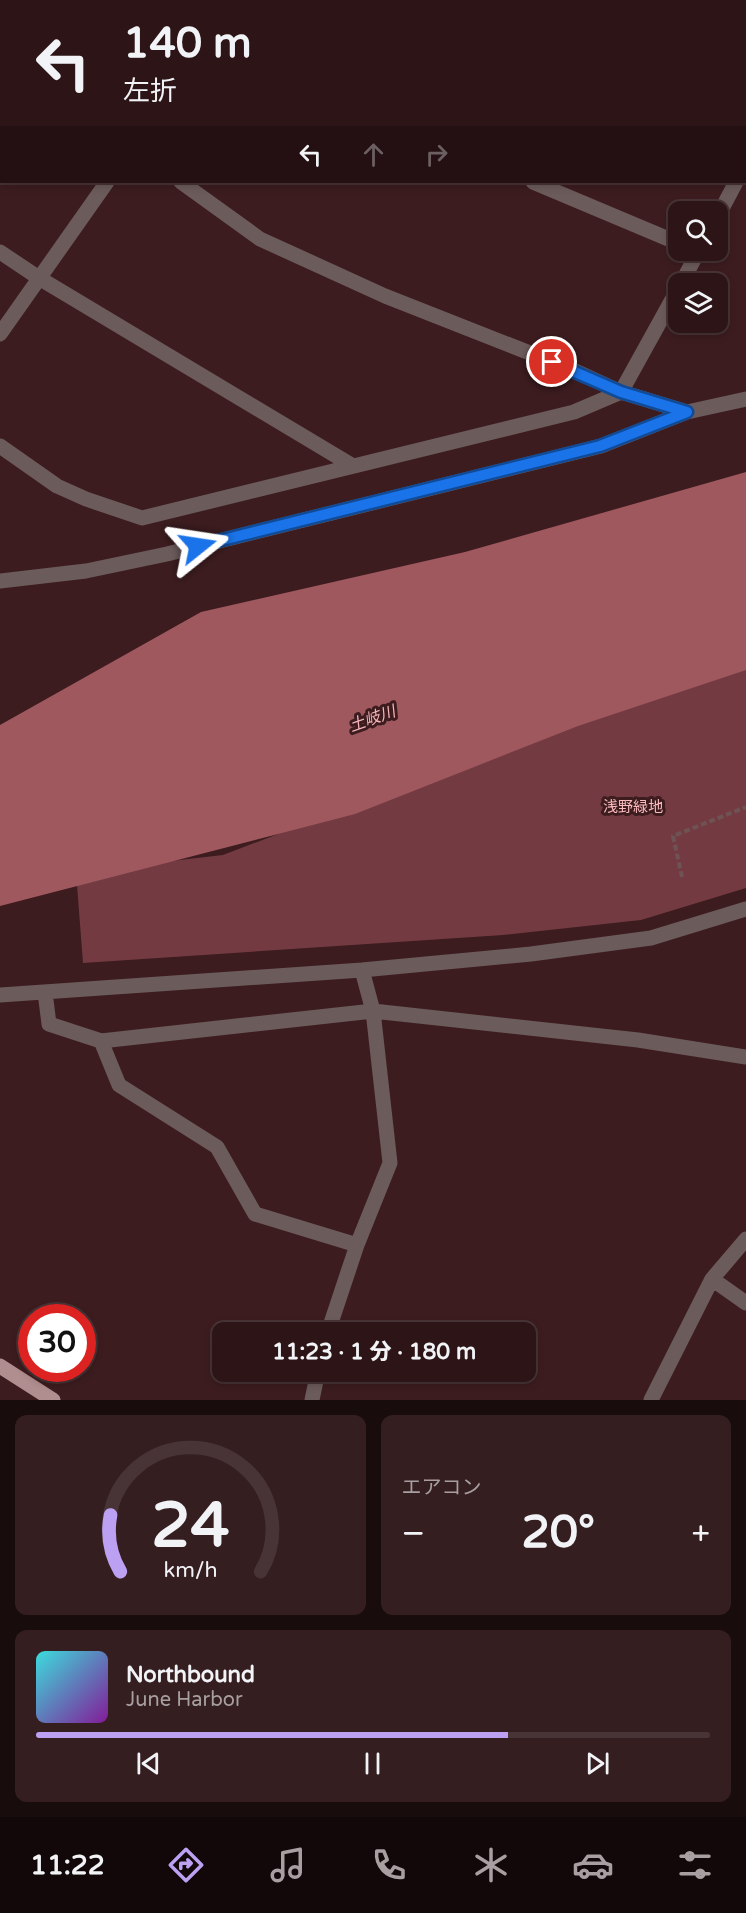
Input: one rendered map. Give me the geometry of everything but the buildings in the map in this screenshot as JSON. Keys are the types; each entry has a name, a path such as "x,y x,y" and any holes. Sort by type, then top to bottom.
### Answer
{"main road":[{"path":"0,1366 53,1400"}],"street":[{"path":"0,334 106,183"},
{"path":"183,183 260,239 385,296 573,370 621,392 687,412"},
{"path":"535,183 668,239"},
{"path":"726,201 735,183"},
{"path":"0,252 39,278 353,466"},
{"path":"0,446 57,486 86,499 142,518 574,412 621,392 668,307"},
{"path":"0,581 86,571 166,554 600,446 687,412 746,399"},
{"path":"0,995 362,970 531,954 651,938 746,909"},
{"path":"331,1322 357,1245 390,1163 373,1011 362,970"},
{"path":"45,992 49,1024 101,1041 373,1011 638,1040 746,1057"},
{"path":"101,1041 119,1084 217,1147 255,1214 357,1245"},
{"path":"651,1400 712,1279 746,1239"},
{"path":"712,1279 746,1303"},
{"path":"312,1400 316,1382"}],"path":[{"path":"682,877 673,836 746,807"}],"green space":[{"name":"浅野緑地","path":"746,668 746,888 641,920 503,935 83,963 76,872 223,855 505,747"}],"water":[{"name":"土岐川","path":"746,472 746,670 578,726 355,814 0,906 0,725 201,612 465,552"}],"route":[{"path":"198,546 600,446 687,412 621,392 552,362"}]}
